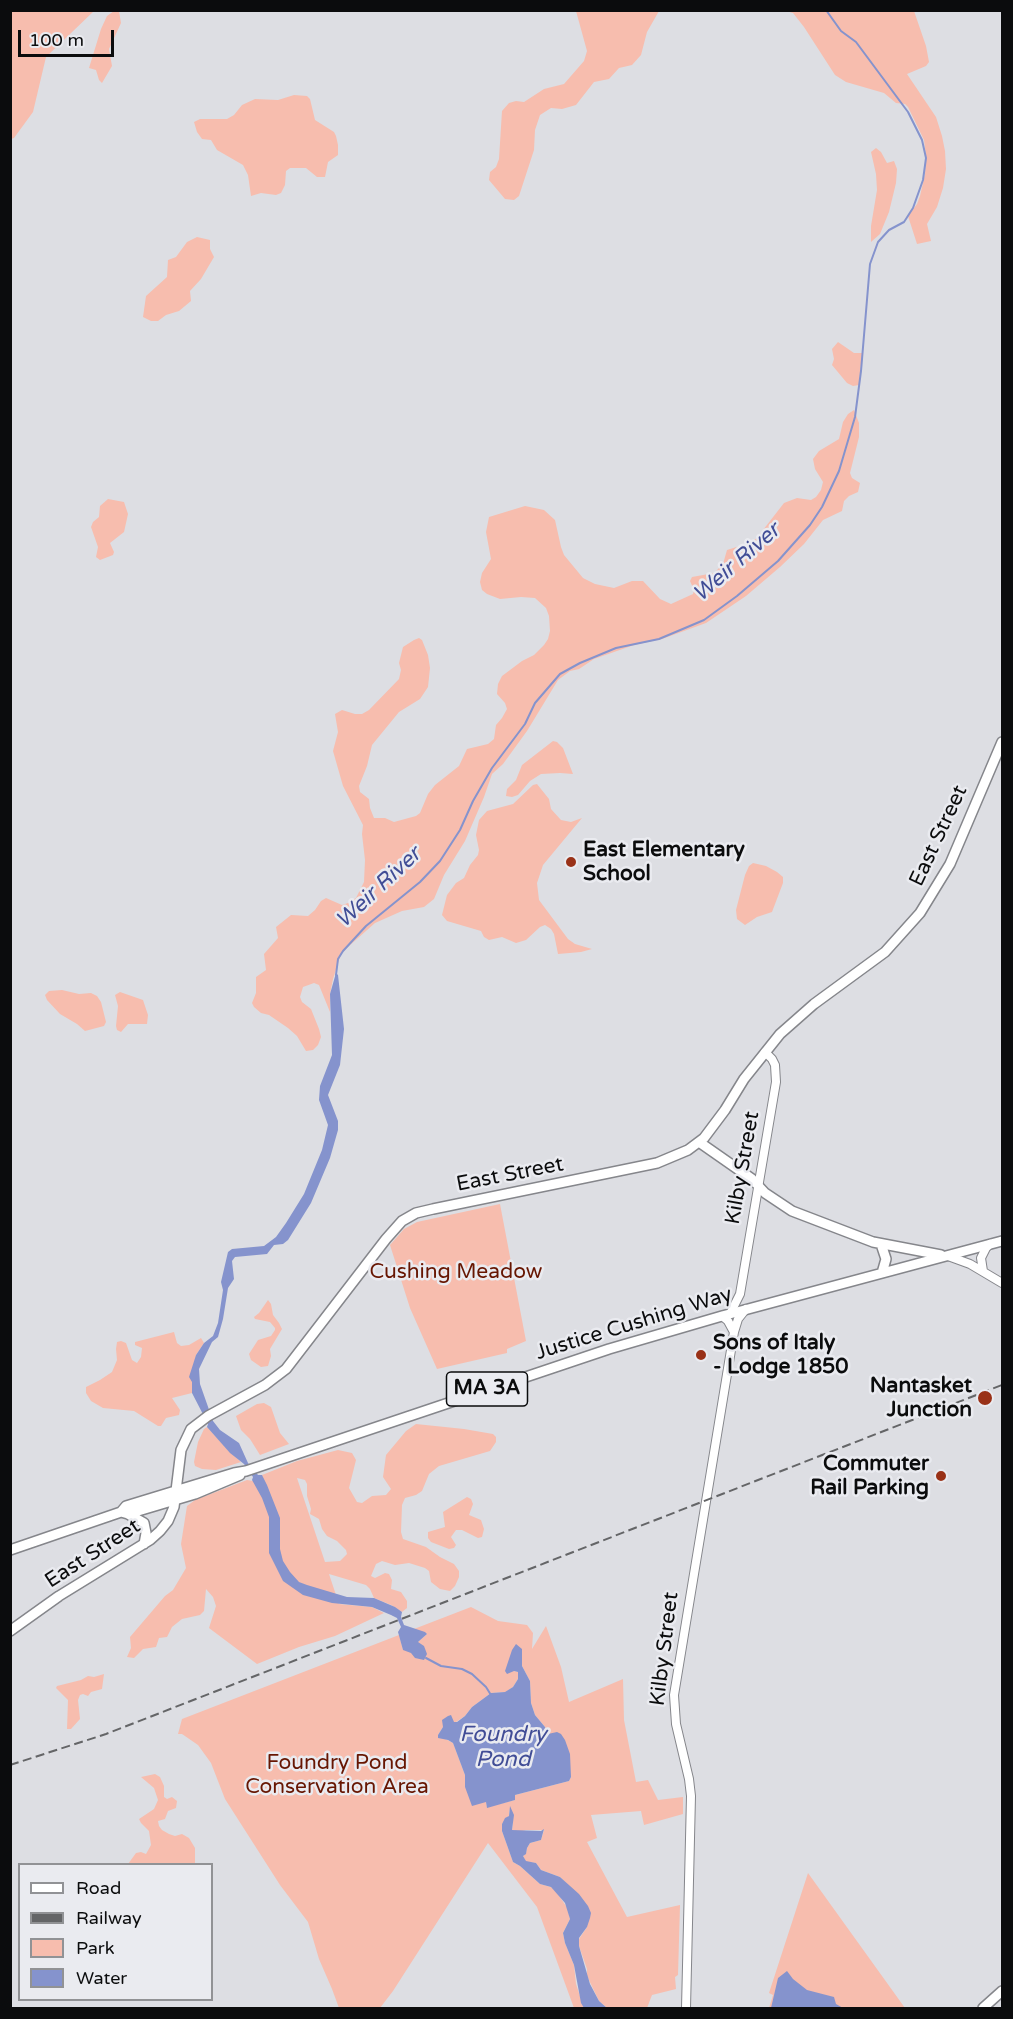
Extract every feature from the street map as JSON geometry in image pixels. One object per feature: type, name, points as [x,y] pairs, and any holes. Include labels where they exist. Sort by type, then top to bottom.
[{"type":"main road","name":"East Street","points":[[10,1631],[66,1592],[144,1544],[166,1525],[173,1510],[182,1450],[187,1435],[196,1424],[265,1385],[286,1369],[386,1239],[406,1218],[433,1209],[657,1162],[681,1154],[699,1142],[716,1124],[744,1079],[780,1034],[805,1011],[885,952],[917,918],[950,864],[1002,742]]},
{"type":"main road","points":[[699,1142],[752,1179],[770,1197],[792,1211],[881,1244],[946,1256]]},
{"type":"main road","name":"Justice Cushing Way","points":[[10,1550],[125,1513],[126,1506],[218,1486],[250,1470],[559,1365],[750,1308],[1002,1241]]},
{"type":"main road","points":[[881,1244],[886,1259],[882,1273]]},
{"type":"main road","points":[[125,1513],[140,1518],[144,1523],[146,1533],[144,1544]]},
{"type":"main road","points":[[983,2008],[1002,1991]]},
{"type":"street","name":"Kilby Street","points":[[726,1315],[740,1294],[777,1078],[774,1063],[765,1052]]},
{"type":"street","points":[[983,1271],[981,1257],[990,1244]]},
{"type":"street","points":[[946,1256],[970,1264],[1002,1283]]},
{"type":"street","points":[[740,1294],[750,1308]]},
{"type":"street","name":"Kilby Street","points":[[686,2008],[691,1796],[676,1724],[674,1695],[734,1332],[738,1319],[750,1308]]},
{"type":"street","points":[[726,1315],[734,1332]]},
{"type":"green space","points":[[10,11],[94,11],[46,57],[33,112],[11,139]]},
{"type":"green space","points":[[114,11],[119,11],[121,23],[109,49],[112,66],[102,83],[96,70],[89,68],[101,29],[107,16]]},
{"type":"green space","points":[[576,11],[659,11],[647,32],[641,55],[632,65],[619,68],[609,79],[594,82],[576,105],[562,109],[551,108],[540,115],[535,130],[534,150],[519,196],[514,200],[505,199],[489,180],[490,172],[496,167],[499,159],[502,111],[509,103],[524,102],[544,89],[564,84],[584,61],[587,51]]},
{"type":"green space","points":[[786,11],[914,11],[929,62],[926,66],[907,74],[936,117],[945,151],[946,169],[943,188],[937,207],[927,224],[931,241],[917,244],[908,216],[920,196],[926,156],[924,140],[908,107],[905,104],[896,103],[884,93],[846,82],[835,75],[804,27],[793,13]]},
{"type":"green space","points":[[294,95],[307,96],[310,99],[315,120],[334,132],[336,136],[338,155],[328,162],[325,177],[317,177],[306,168],[290,168],[286,171],[285,185],[281,193],[276,195],[261,193],[251,196],[248,175],[243,165],[217,150],[211,140],[202,139],[194,122],[200,119],[227,119],[234,115],[242,105],[255,99],[278,100]]},
{"type":"green space","points":[[876,148],[887,163],[894,161],[897,169],[889,212],[880,234],[871,242],[871,226],[877,190],[871,152]]},
{"type":"green space","points":[[197,237],[210,240],[210,249],[214,257],[201,279],[190,291],[191,301],[179,311],[166,315],[158,321],[151,321],[143,317],[146,296],[167,277],[168,260],[176,257],[187,242]]},
{"type":"green space","points":[[838,342],[854,353],[862,353],[859,385],[853,386],[847,383],[832,365],[834,359],[832,349]]},
{"type":"green space","points":[[854,410],[859,423],[859,437],[850,473],[852,478],[860,483],[858,492],[844,501],[842,511],[823,520],[804,544],[780,567],[746,596],[706,623],[594,659],[558,680],[527,731],[503,764],[492,774],[465,841],[444,875],[434,899],[424,907],[402,911],[375,923],[341,954],[330,994],[330,1012],[319,985],[314,983],[303,987],[300,997],[302,1002],[311,1009],[321,1037],[313,1050],[306,1051],[297,1036],[288,1028],[254,1007],[252,1003],[256,993],[256,977],[266,970],[264,954],[278,938],[276,927],[291,915],[308,916],[326,898],[342,905],[348,903],[356,898],[364,882],[363,825],[343,786],[333,751],[338,732],[335,714],[342,710],[362,714],[369,710],[399,679],[401,670],[399,663],[403,647],[419,638],[422,640],[430,668],[428,687],[420,699],[399,712],[372,745],[359,786],[360,792],[369,799],[374,818],[385,818],[394,822],[416,816],[420,813],[428,794],[435,785],[459,766],[467,749],[488,744],[494,739],[496,725],[507,709],[497,694],[502,676],[534,655],[548,639],[549,616],[546,608],[535,598],[500,599],[482,590],[480,582],[482,573],[491,559],[486,532],[489,517],[525,506],[544,510],[555,520],[564,555],[583,578],[595,584],[614,588],[632,581],[643,581],[660,599],[671,604],[693,594],[694,590],[690,581],[692,577],[714,573],[723,564],[727,550],[756,539],[784,503],[797,498],[811,500],[816,497],[823,482],[815,469],[813,459],[819,451],[839,439],[843,422]]},
{"type":"green space","points":[[108,499],[124,502],[128,514],[124,532],[110,543],[113,555],[100,560],[96,557],[98,547],[91,527],[99,517],[100,506]]},
{"type":"green space","points":[[553,741],[563,748],[573,774],[541,774],[530,781],[518,795],[506,796],[507,789],[516,780],[522,765]]},
{"type":"green space","points":[[537,784],[549,799],[551,809],[561,820],[571,822],[582,818],[543,865],[537,883],[539,900],[568,939],[575,944],[592,949],[558,954],[554,934],[545,925],[526,940],[516,943],[502,937],[489,940],[481,931],[447,921],[442,915],[447,895],[456,883],[464,878],[478,855],[476,835],[479,820],[487,811],[513,804]]},
{"type":"green space","points":[[753,863],[777,872],[783,877],[783,883],[772,912],[757,917],[745,925],[737,919],[736,910],[745,875]]},
{"type":"green space","points":[[62,990],[79,994],[91,993],[97,996],[101,1002],[106,1022],[104,1026],[85,1031],[60,1014],[45,995],[49,991]]},
{"type":"green space","points":[[120,992],[143,1000],[148,1015],[147,1024],[128,1024],[121,1032],[117,1030],[118,1006],[115,995]]},
{"type":"green space","name":"Cushing Meadow","points":[[500,1204],[526,1341],[507,1349],[507,1353],[437,1369],[410,1308],[390,1245],[404,1229],[417,1222]]},
{"type":"green space","points":[[268,1300],[273,1315],[282,1329],[270,1349],[271,1356],[268,1366],[261,1367],[251,1360],[249,1354],[258,1340],[271,1336],[275,1330],[270,1322],[254,1317]]},
{"type":"green space","points":[[174,1332],[177,1343],[181,1346],[189,1345],[201,1338],[204,1343],[196,1355],[192,1393],[172,1398],[180,1410],[179,1415],[166,1418],[161,1426],[158,1426],[134,1411],[103,1408],[91,1401],[86,1393],[86,1387],[112,1372],[117,1360],[117,1342],[126,1343],[132,1360],[137,1363],[141,1357],[142,1348],[135,1345],[135,1342]]},
{"type":"green space","points":[[264,1403],[271,1407],[280,1433],[289,1444],[260,1455],[241,1430],[236,1416],[257,1404]]},
{"type":"green space","points":[[416,1424],[464,1429],[493,1434],[496,1437],[496,1442],[490,1451],[439,1466],[429,1474],[422,1491],[405,1498],[402,1505],[403,1539],[426,1547],[454,1564],[459,1571],[455,1586],[450,1591],[440,1589],[431,1582],[429,1571],[425,1568],[409,1563],[395,1565],[382,1561],[376,1564],[371,1576],[375,1578],[385,1573],[389,1574],[392,1580],[391,1589],[401,1592],[407,1601],[407,1608],[402,1612],[374,1598],[366,1585],[329,1574],[339,1604],[372,1607],[384,1613],[335,1636],[299,1647],[257,1664],[209,1628],[216,1606],[213,1597],[206,1589],[204,1611],[200,1615],[182,1619],[172,1627],[167,1637],[159,1638],[156,1647],[143,1649],[134,1658],[127,1657],[131,1648],[130,1637],[165,1596],[173,1590],[186,1568],[181,1544],[187,1506],[195,1500],[247,1480],[263,1478],[262,1475],[297,1461],[338,1450],[352,1453],[356,1460],[349,1488],[357,1502],[362,1503],[372,1496],[386,1495],[391,1489],[383,1477],[386,1455],[406,1431]],"holes":[[[297,1478],[305,1480],[310,1514],[319,1519],[327,1536],[337,1541],[346,1550],[347,1554],[340,1561],[325,1562]]]},
{"type":"green space","points":[[207,1427],[241,1462],[216,1470],[195,1466],[198,1442]]},
{"type":"green space","points":[[467,1497],[473,1504],[469,1515],[481,1520],[484,1529],[482,1537],[478,1538],[462,1530],[456,1530],[451,1537],[456,1545],[454,1548],[449,1549],[431,1542],[428,1532],[445,1527],[443,1512]]},
{"type":"green space","name":"Foundry Pond Conservation Area","points":[[471,1607],[498,1621],[527,1625],[533,1633],[532,1649],[546,1626],[561,1667],[569,1702],[623,1679],[624,1720],[636,1782],[648,1780],[658,1800],[683,1797],[683,1814],[644,1825],[641,1811],[591,1815],[597,1838],[587,1842],[627,1917],[680,1905],[676,1989],[652,1995],[647,2008],[607,2008],[599,2001],[587,1976],[587,1969],[579,1946],[579,1939],[587,1927],[582,1899],[560,1877],[541,1870],[536,1863],[526,1862],[523,1856],[527,1848],[530,1843],[541,1840],[544,1830],[519,1832],[512,1830],[513,1823],[509,1809],[509,1816],[502,1824],[502,1831],[513,1862],[540,1884],[556,1891],[568,1909],[570,1919],[563,1933],[574,1965],[576,1984],[584,2008],[574,2008],[537,1907],[488,1843],[380,2008],[339,2008],[319,1959],[308,1922],[280,1885],[225,1799],[211,1763],[198,1745],[182,1734],[178,1734],[182,1719],[399,1635],[403,1650],[427,1634],[414,1629]],"holes":[[[522,1649],[522,1666],[530,1681],[531,1703],[535,1715],[545,1727],[571,1777],[569,1781],[515,1795],[515,1800],[487,1807],[486,1802],[465,1787],[465,1775],[453,1743],[438,1735],[443,1727],[465,1716],[472,1707],[491,1693],[506,1692],[513,1687],[518,1679],[518,1672],[514,1671]]]},
{"type":"green space","points":[[104,1674],[102,1689],[91,1692],[88,1696],[80,1695],[78,1700],[80,1719],[71,1729],[67,1729],[68,1700],[56,1688],[57,1686],[88,1676]]},
{"type":"green space","points":[[155,1774],[160,1777],[164,1786],[164,1797],[167,1799],[172,1797],[177,1801],[176,1808],[168,1811],[165,1819],[158,1821],[159,1826],[169,1834],[175,1836],[182,1834],[189,1838],[195,1848],[195,1863],[129,1863],[136,1853],[146,1854],[151,1845],[149,1831],[139,1819],[154,1809],[158,1800],[154,1788],[141,1777]]},
{"type":"green space","points":[[808,1873],[905,2008],[769,2008],[773,1995],[769,1993]]},
{"type":"water","points":[[336,973],[344,1029],[340,1065],[328,1095],[338,1121],[338,1130],[330,1158],[311,1203],[288,1240],[283,1244],[274,1245],[267,1254],[235,1257],[232,1261],[234,1279],[228,1288],[218,1337],[212,1342],[199,1369],[200,1384],[213,1421],[220,1430],[239,1443],[248,1463],[258,1475],[262,1475],[267,1485],[280,1518],[280,1549],[283,1561],[290,1572],[299,1582],[307,1585],[347,1597],[374,1598],[395,1607],[402,1612],[404,1625],[427,1634],[418,1642],[424,1646],[427,1654],[424,1660],[415,1658],[411,1653],[403,1650],[398,1632],[401,1627],[397,1618],[372,1607],[332,1603],[303,1595],[283,1581],[269,1553],[269,1517],[252,1480],[253,1477],[244,1464],[230,1453],[207,1427],[208,1424],[192,1393],[192,1382],[189,1377],[196,1355],[204,1343],[213,1336],[218,1323],[223,1290],[221,1282],[228,1252],[232,1249],[264,1246],[276,1237],[304,1194],[322,1150],[328,1125],[319,1100],[320,1086],[332,1055],[330,994]]},
{"type":"water","name":"Foundry Pond","points":[[516,1644],[522,1649],[522,1666],[530,1681],[531,1703],[535,1715],[548,1734],[557,1732],[565,1740],[570,1754],[571,1777],[569,1781],[515,1795],[515,1800],[487,1808],[486,1802],[472,1806],[465,1787],[465,1775],[453,1743],[438,1738],[443,1727],[442,1720],[451,1715],[454,1722],[457,1722],[491,1693],[505,1692],[513,1687],[518,1679],[518,1672],[507,1674],[505,1671]]},
{"type":"water","points":[[510,1806],[514,1815],[512,1830],[541,1831],[544,1829],[541,1840],[530,1843],[527,1848],[523,1856],[526,1861],[536,1863],[541,1870],[560,1877],[579,1894],[588,1906],[591,1913],[590,1918],[579,1938],[579,1946],[590,1984],[599,2001],[607,2008],[584,2008],[581,2003],[574,1965],[563,1933],[570,1919],[565,1903],[551,1887],[540,1884],[513,1862],[502,1831],[502,1824],[509,1816]]},
{"type":"water","points":[[787,1971],[807,1990],[834,1997],[836,2004],[843,2008],[771,2008],[778,1978]]},
{"type":"waterway","name":"Weir River","points":[[336,975],[338,959],[343,951],[366,926],[420,882],[440,861],[460,830],[492,768],[525,724],[535,703],[560,674],[616,648],[659,639],[704,620],[737,596],[778,561],[810,525],[822,507],[839,471],[855,417],[870,264],[878,242],[889,230],[904,222],[913,208],[923,180],[926,158],[922,140],[908,112],[856,42],[841,31],[826,10]]},
{"type":"waterway","name":"Weir River","points":[[426,1658],[441,1666],[462,1669],[472,1674],[491,1695]]},
{"type":"railway","points":[[10,1765],[106,1734],[1002,1385]]},
{"type":"place","name":"East Elementary School","points":[[571,862]]},
{"type":"place","name":"Sons of Italy - Lodge 1850","points":[[701,1355]]},
{"type":"place","name":"Nantasket Junction","points":[[985,1398]]},
{"type":"place","name":"Commuter Rail Parking","points":[[941,1476]]}]
